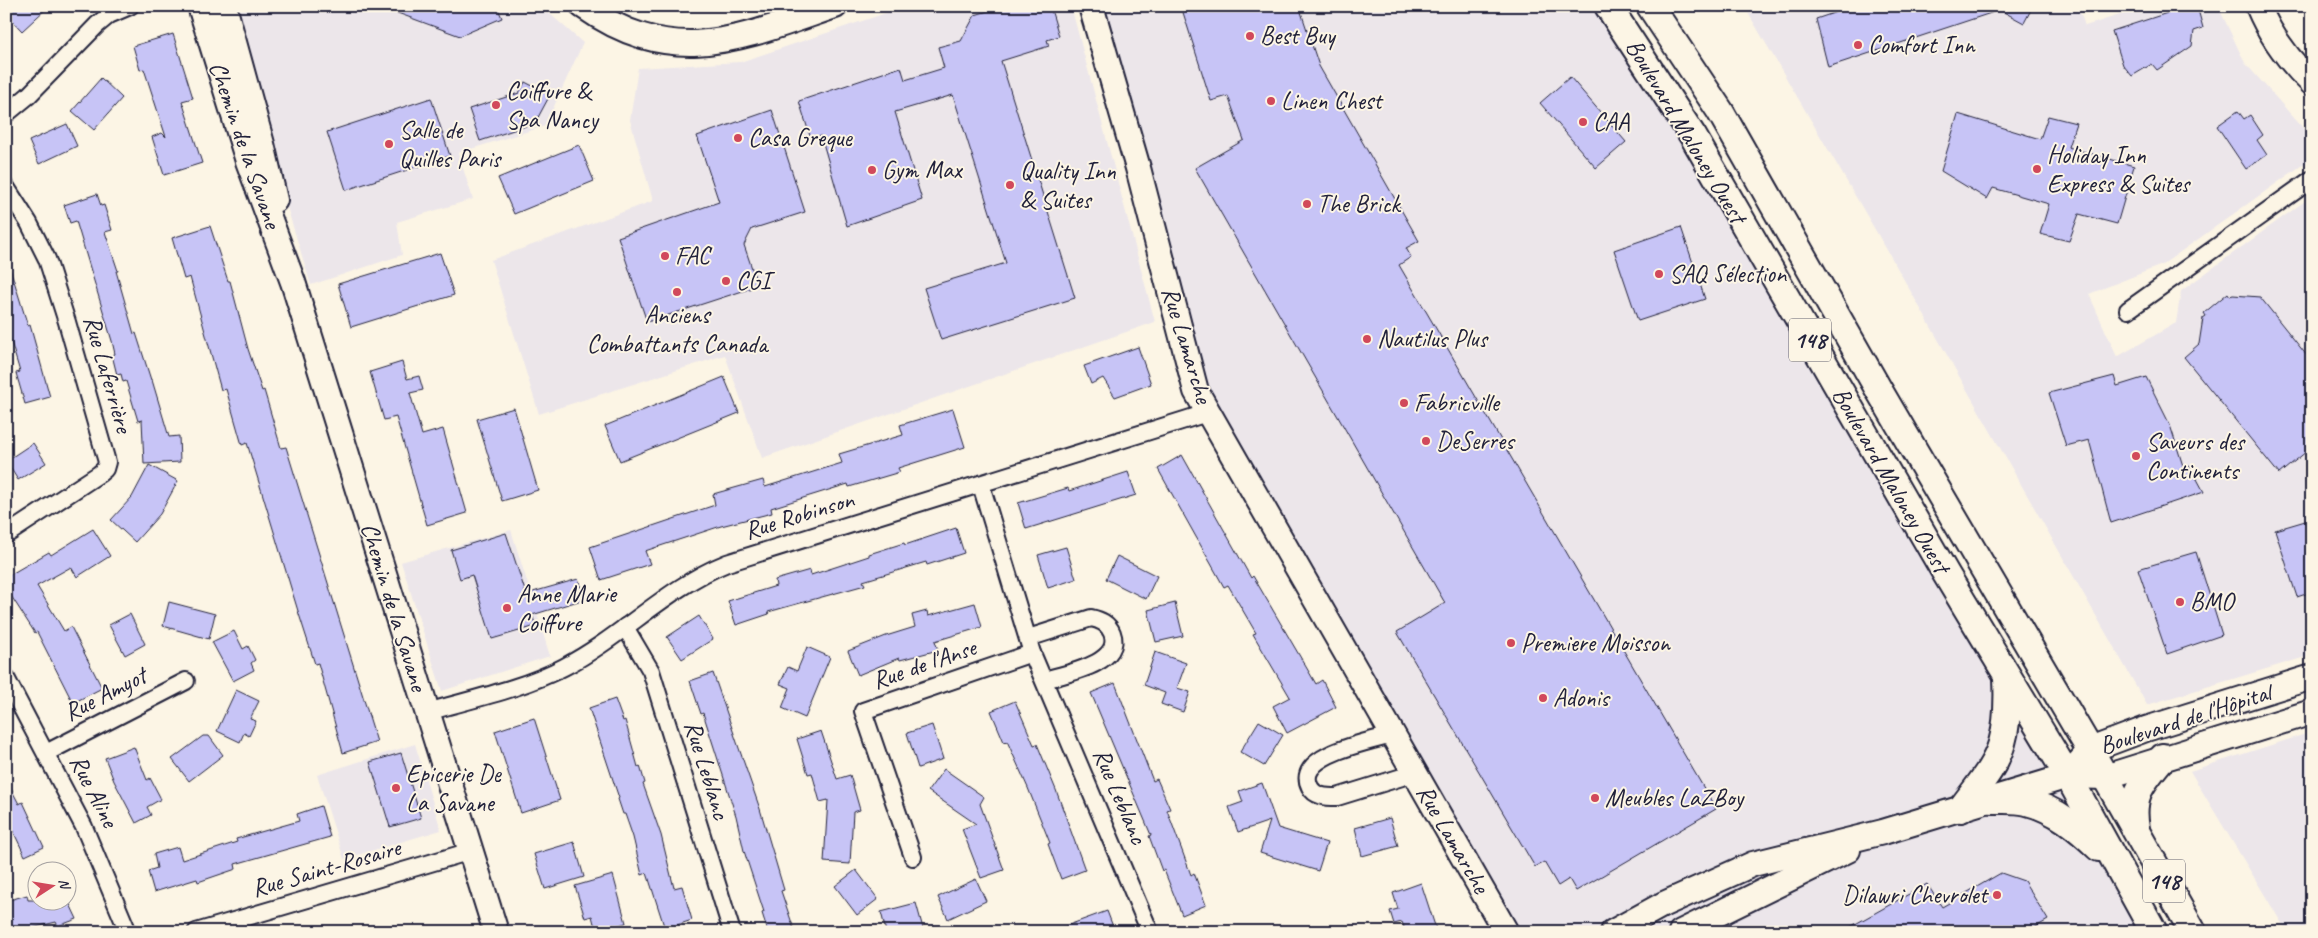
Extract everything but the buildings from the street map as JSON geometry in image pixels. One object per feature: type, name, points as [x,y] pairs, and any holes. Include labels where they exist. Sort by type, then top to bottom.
[{"type":"main road","name":"Boulevard Maloney Ouest","points":[[1608,6],[1684,122],[2068,776],[2154,932]]},
{"type":"main road","name":"Boulevard Maloney Ouest","points":[[1650,6],[1720,111],[1880,392],[2090,750],[2193,932]]},
{"type":"main road","points":[[1792,308],[1823,291]]},
{"type":"main road","points":[[1961,808],[1991,768],[2002,743],[2008,676]]},
{"type":"main road","points":[[2136,830],[2134,807],[2138,790],[2163,757]]},
{"type":"main road","points":[[1992,800],[2026,801],[2060,815],[2079,828],[2118,867]]},
{"type":"street","points":[[6,114],[28,96],[97,25],[109,15],[130,6]]},
{"type":"street","name":"Chemin de la Savane","points":[[200,6],[248,161],[293,282],[496,932]]},
{"type":"street","name":"Chemin de la Savane","points":[[224,6],[262,144],[293,282]]},
{"type":"street","points":[[583,6],[619,29],[641,37],[686,44],[707,44],[733,38],[835,6]]},
{"type":"street","name":"Rue Lamarche","points":[[1090,6],[1138,168],[1194,386],[1207,413],[1506,932]]},
{"type":"street","points":[[2258,6],[2276,40],[2296,67],[2312,82]]},
{"type":"street","points":[[2128,310],[2312,179]]},
{"type":"street","name":"Rue Laferrière","points":[[6,187],[34,232],[47,259],[107,462],[105,469],[99,474],[6,535]]},
{"type":"street","name":"Rue Robinson","points":[[427,712],[550,674],[578,659],[693,579],[710,570],[1207,413]]},
{"type":"street","name":"Rue Leblanc","points":[[981,485],[1030,645],[1150,932]]},
{"type":"street","points":[[1030,645],[1091,618],[1101,620],[1110,628],[1114,638],[1112,651],[1104,659],[1044,680]]},
{"type":"street","name":"Rue Leblanc","points":[[625,627],[650,671],[732,932]]},
{"type":"street","name":"Rue de l'Anse","points":[[913,857],[863,711],[1030,645]]},
{"type":"street","name":"Boulevard de l'Hôpital","points":[[2068,776],[2090,750],[2146,729],[2312,677]]},
{"type":"street","name":"Rue Aline","points":[[6,678],[94,848],[128,932]]},
{"type":"street","name":"Rue Amyot","points":[[46,753],[186,680]]},
{"type":"street","name":"Boulevard de l'Hôpital","points":[[1613,932],[1664,904],[1753,864],[1883,832],[2068,776],[2105,777],[2163,757],[2312,712]]},
{"type":"street","name":"Rue Lamarche","points":[[1392,735],[1325,756],[1315,762],[1308,773],[1307,780],[1310,789],[1326,798],[1337,797],[1415,773]]},
{"type":"street","name":"Boulevard de l'Hôpital","points":[[1681,932],[1883,832]]},
{"type":"street","name":"Rue Saint-Rosaire","points":[[196,932],[471,851]]},
{"type":"shaded area","points":[[239,6],[541,6],[583,43],[545,126],[458,153],[473,199],[397,222],[402,255],[311,285],[266,139],[236,11]]},
{"type":"shaded area","points":[[659,6],[715,6],[682,13]]},
{"type":"shaded area","points":[[907,6],[1071,6],[1155,322],[762,458],[725,355],[539,414],[491,260],[653,201],[630,120],[638,68],[740,62]]},
{"type":"shaded area","points":[[1091,6],[1608,6],[2154,932],[1506,932],[1220,434]]},
{"type":"shaded area","points":[[1744,6],[2078,6],[2085,26],[2148,6],[2218,6],[2245,63],[2312,138],[2312,158],[2162,265],[2089,294],[2117,357],[2176,323],[2181,291],[2312,196],[2312,655],[2147,705],[1887,250]]},
{"type":"shaded area","points":[[511,530],[550,656],[442,691],[401,562]]},
{"type":"shaded area","points":[[2312,732],[2312,932],[2287,932],[2190,771]]},
{"type":"shaded area","points":[[415,744],[441,830],[344,859],[317,775]]},
{"type":"place","name":"Best Buy","points":[[1250,36]]},
{"type":"place","name":"Comfort Inn","points":[[1858,45]]},
{"type":"place","name":"Linen Chest","points":[[1271,101]]},
{"type":"place","name":"Coiffure & Spa Nancy","points":[[496,105]]},
{"type":"place","name":"CAA","points":[[1583,122]]},
{"type":"place","name":"Casa Greque","points":[[738,138]]},
{"type":"place","name":"Salle de Quilles Paris","points":[[389,144]]},
{"type":"place","name":"Holiday Inn Express & Suites","points":[[2037,169]]},
{"type":"place","name":"Gym Max","points":[[872,170]]},
{"type":"place","name":"Quality Inn & Suites","points":[[1010,185]]},
{"type":"place","name":"The Brick","points":[[1307,204]]},
{"type":"place","name":"FAC","points":[[665,256]]},
{"type":"place","name":"SAQ Sélection","points":[[1659,274]]},
{"type":"place","name":"CGI","points":[[726,281]]},
{"type":"place","name":"Anciens Combattants Canada","points":[[677,292]]},
{"type":"place","name":"Nautilus Plus","points":[[1367,339]]},
{"type":"place","name":"Fabricville","points":[[1404,403]]},
{"type":"place","name":"DeSerres","points":[[1426,441]]},
{"type":"place","name":"Saveurs des Continents","points":[[2136,456]]},
{"type":"place","name":"BMO","points":[[2180,602]]},
{"type":"place","name":"Anne Marie Coiffure","points":[[507,608]]},
{"type":"place","name":"Premiere Moisson","points":[[1511,643]]},
{"type":"place","name":"Adonis","points":[[1543,698]]},
{"type":"place","name":"Epicerie De La Savane","points":[[396,788]]},
{"type":"place","name":"Meubles LaZBoy","points":[[1595,798]]},
{"type":"place","name":"Dilawri Chevrolet","points":[[1997,895]]}]
